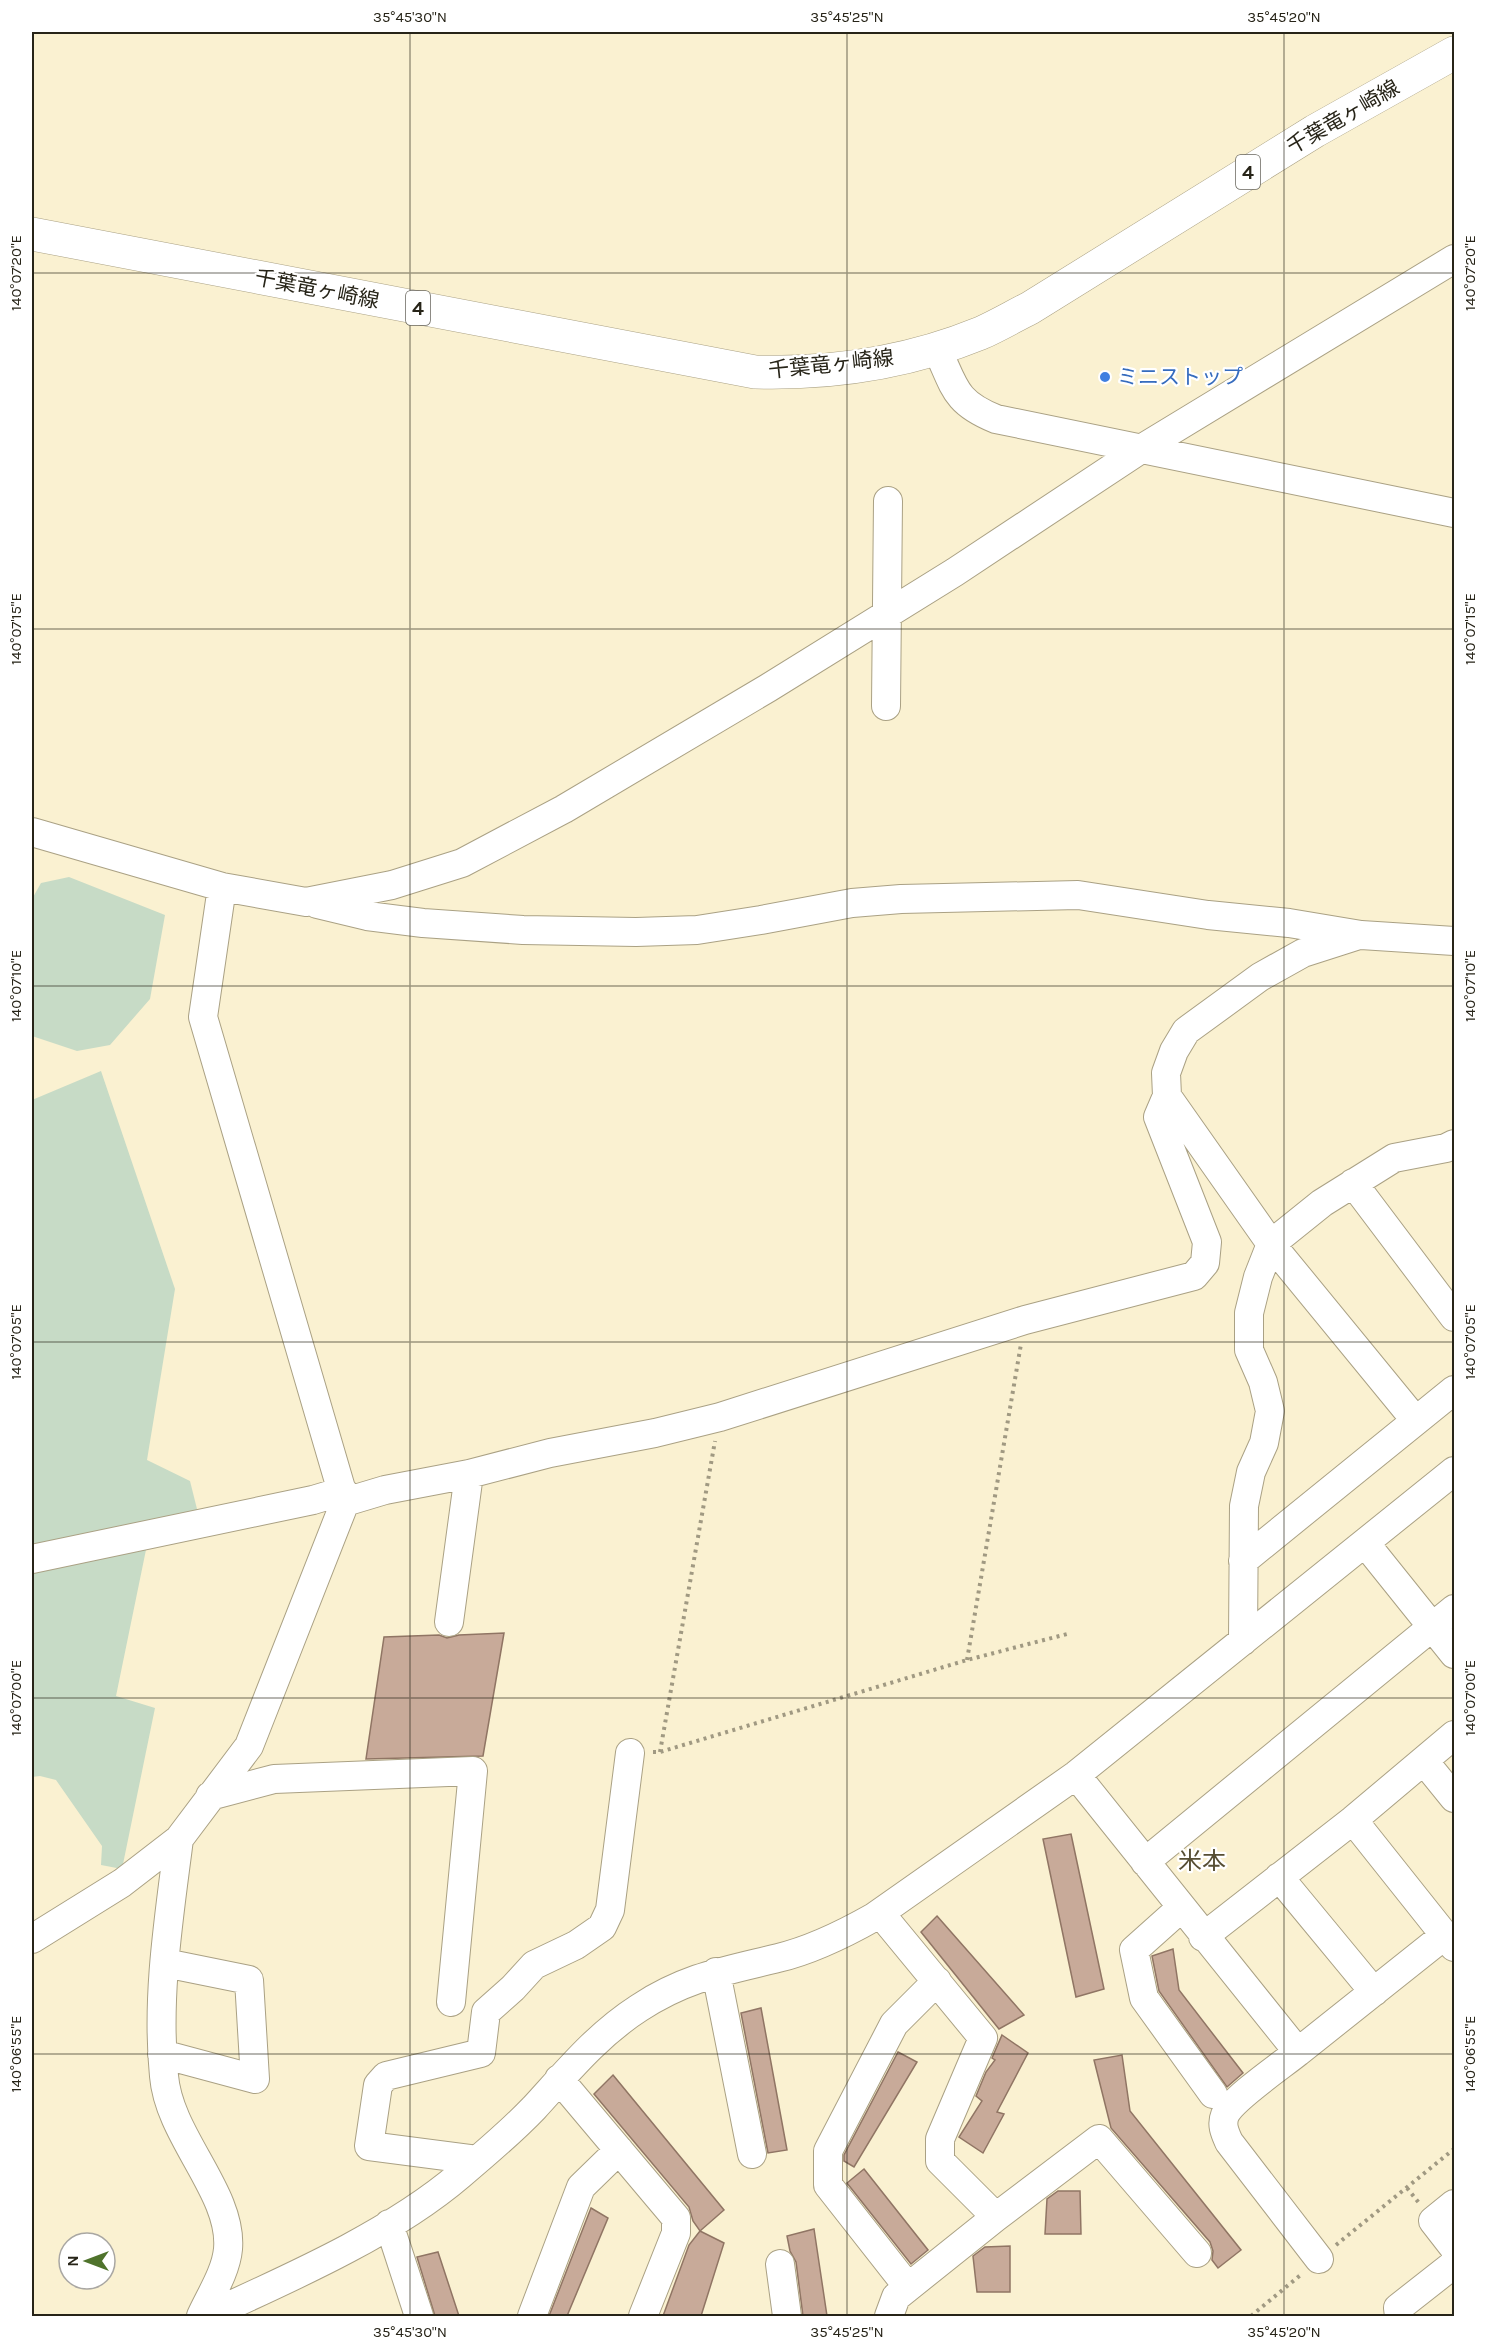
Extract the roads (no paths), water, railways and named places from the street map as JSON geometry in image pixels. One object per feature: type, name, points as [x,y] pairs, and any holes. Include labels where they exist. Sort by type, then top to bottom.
[{"type":"main road","name":"千葉竜ヶ崎線","points":[[32,234],[755,372],[783,373],[846,367],[937,349],[982,333],[1030,308],[1315,131],[1455,53]]},
{"type":"street","points":[[306,902],[392,885],[462,863],[564,809],[955,572],[1141,449],[1455,259]]},
{"type":"street","points":[[937,349],[960,398],[978,412],[996,419],[1455,513]]},
{"type":"street","points":[[886,706],[888,501]]},
{"type":"street","points":[[32,832],[222,887],[367,916],[423,923],[523,930],[636,932],[698,930],[852,903],[993,895],[1078,895],[1208,915],[1289,923],[1361,935],[1455,941]]},
{"type":"street","points":[[32,1939],[122,1883],[179,1839],[249,1746],[344,1496],[203,1017],[222,887]]},
{"type":"street","points":[[32,1559],[313,1500],[385,1490],[469,1474],[550,1453],[655,1433],[720,1417],[1025,1320],[1194,1276],[1205,1263],[1208,1242],[1158,1118],[1167,1096],[1166,1073],[1174,1051],[1186,1031],[1260,977],[1303,953],[1361,935]]},
{"type":"street","points":[[1167,1096],[1271,1244],[1416,1421]]},
{"type":"street","points":[[1243,1641],[1244,1506],[1251,1472],[1264,1443],[1270,1411],[1263,1382],[1249,1350],[1249,1313],[1258,1277],[1271,1244],[1322,1203],[1394,1158],[1452,1150]]},
{"type":"street","points":[[1353,1183],[1455,1317]]},
{"type":"street","points":[[1243,1561],[1455,1390]]},
{"type":"street","points":[[207,2316],[247,2309],[413,2210],[477,2160],[534,2108],[600,2038],[637,2009],[669,1989],[716,1972],[780,1958],[842,1935],[880,1913],[1076,1775],[1455,1471]]},
{"type":"street","points":[[449,1622],[469,1474]]},
{"type":"street","points":[[1365,1543],[1455,1654]]},
{"type":"street","points":[[1144,1862],[1455,1609]]},
{"type":"street","points":[[1203,1936],[1353,1820],[1455,1735]]},
{"type":"street","points":[[477,2160],[369,2146],[378,2085],[386,2076],[481,2053],[486,2012],[534,1965],[576,1945],[602,1927],[610,1910],[630,1753]]},
{"type":"street","points":[[1424,1761],[1455,1798]]},
{"type":"street","points":[[210,1796],[274,1779],[474,1771],[451,2002]]},
{"type":"street","points":[[1076,1775],[1298,2052]]},
{"type":"street","points":[[1319,2259],[1228,2142],[1223,2128],[1226,2113],[1238,2099],[1374,1992],[1450,1941],[1353,1820]]},
{"type":"street","points":[[179,1839],[165,1964],[162,2055],[167,2099],[177,2123],[220,2204],[226,2223],[228,2249],[221,2273],[201,2316]]},
{"type":"street","points":[[1279,1877],[1374,1992]]},
{"type":"street","points":[[1181,1908],[1134,1950],[1144,1998],[1214,2094]]},
{"type":"street","points":[[880,1913],[983,2038],[940,2139],[940,2161],[996,2217]]},
{"type":"street","points":[[162,2055],[255,2079],[249,1980],[165,1964]]},
{"type":"street","points":[[716,1972],[752,2154]]},
{"type":"street","points":[[908,2287],[828,2185],[828,2151],[894,2024],[937,1981]]},
{"type":"street","points":[[559,2079],[676,2218],[676,2233],[643,2316]]},
{"type":"street","points":[[890,2316],[896,2297],[1099,2139],[1197,2253]]},
{"type":"street","points":[[532,2316],[581,2187],[618,2150]]},
{"type":"street","points":[[1455,2204],[1433,2221],[1455,2248]]},
{"type":"street","points":[[390,2224],[419,2316]]},
{"type":"street","points":[[780,2264],[787,2316]]},
{"type":"street","points":[[1399,2316],[1398,2308],[1455,2264]]},
{"type":"place","name":"ミニストップ","points":[[1105,377]]},
{"type":"district","name":"米本","points":[[1202,1861]]}]
